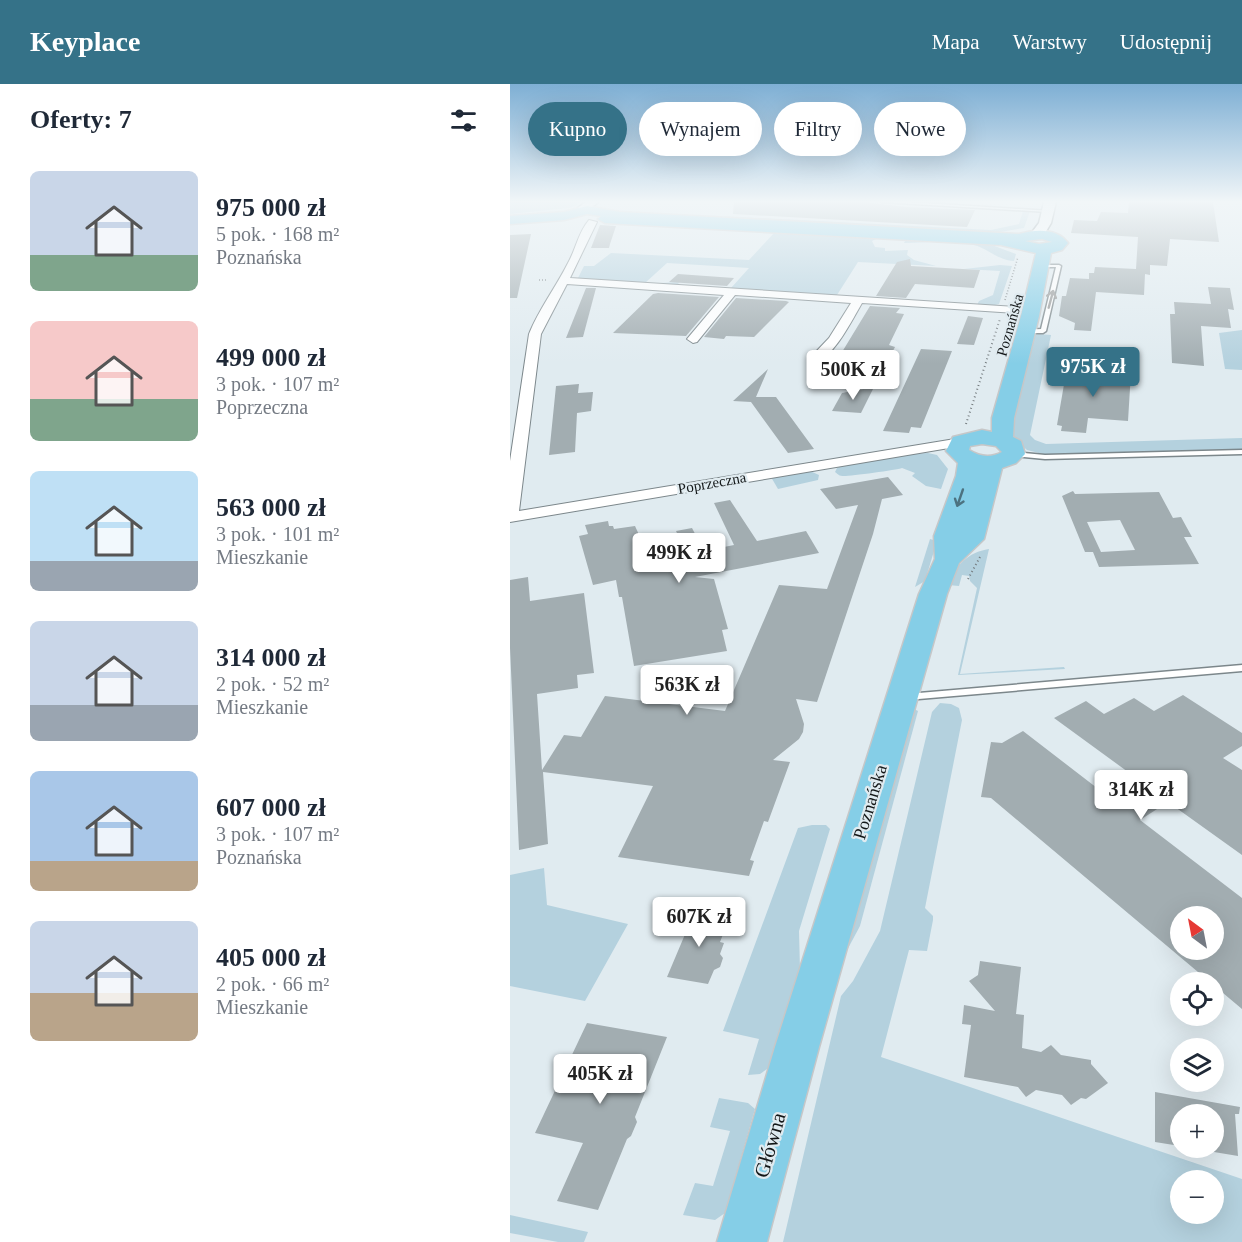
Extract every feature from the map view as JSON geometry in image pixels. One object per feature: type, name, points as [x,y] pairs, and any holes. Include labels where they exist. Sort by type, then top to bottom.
[{"type":"main road","name":"Poznańska","points":[[797,1047],[936,584],[958,569],[971,539],[983,449],[986,393],[1009,308],[1029,256]]},
{"type":"main road","name":"Poznańska","points":[[983,449],[1003,418],[1041,266],[1040,256]]},
{"type":"main road","name":"Główna","points":[[742,1242],[797,1047]]},
{"type":"street","points":[[510,516],[539,322],[558,280],[576,256]]},
{"type":"street","points":[[558,280],[1009,308]]},
{"type":"street","points":[[693,339],[732,292]]},
{"type":"street","points":[[816,359],[834,340],[858,300]]},
{"type":"street","name":"Poprzeczna","points":[[510,516],[914,450],[983,449]]},
{"type":"lane","name":"Poprzeczna","points":[[983,449],[1045,457],[1242,452]]},
{"type":"lane","points":[[902,697],[1242,668]]},
{"type":"path","points":[[1009,308],[1017,261]]},
{"type":"path","points":[[538,280],[558,280]]},
{"type":"path","points":[[986,393],[996,334]]},
{"type":"path","points":[[958,569],[984,549]]},
{"type":"shaded area","points":[[607,256],[749,260],[753,256],[908,256],[914,260],[936,266],[858,262],[837,295],[858,297],[856,298],[733,290],[731,288],[749,268],[667,263],[645,283],[680,282],[677,285],[577,280],[584,266],[594,266]]},
{"type":"shaded area","points":[[997,256],[1015,256],[1014,261]]},
{"type":"shaded area","points":[[1012,266],[999,304],[977,305],[979,301],[993,295],[1000,271],[964,269]]},
{"type":"shaded area","points":[[1242,330],[1242,370],[1225,369],[1219,333]]},
{"type":"shaded area","points":[[1034,335],[1051,335],[1030,435],[1035,440],[1046,444],[1242,438],[1242,450],[1047,455],[1027,450],[1011,436],[1009,431]]},
{"type":"shaded area","points":[[928,453],[937,455],[948,469],[941,489],[926,486],[912,476],[915,473],[902,468],[844,476],[835,472],[837,468],[858,461]]},
{"type":"shaded area","points":[[810,471],[819,475],[818,480],[778,489],[771,477]]},
{"type":"shaded area","points":[[930,539],[937,541],[925,581],[915,587]]},
{"type":"shaded area","points":[[989,549],[960,674],[1064,667],[1065,669],[958,675],[977,588],[970,581],[969,576],[962,575],[959,586],[948,585],[954,572],[963,561],[975,553]]},
{"type":"shaded area","points":[[940,703],[951,704],[959,708],[962,720],[925,908],[933,916],[927,951],[909,950],[881,1057],[1170,1155],[1170,1158],[1180,1158],[1215,1170],[1170,1170],[1170,1224],[1224,1224],[1224,1173],[1242,1179],[1242,1242],[783,1242],[841,996],[853,981],[880,931],[932,712]]},
{"type":"shaded area","points":[[912,708],[918,711],[860,926],[845,954]]},
{"type":"shaded area","points":[[826,825],[830,829],[799,931],[800,970],[770,1067],[760,1074],[748,1075],[759,1039],[723,1031],[798,828]]},
{"type":"shaded area","points":[[544,868],[547,905],[628,924],[585,1001],[510,986],[510,875]]},
{"type":"shaded area","points":[[719,1098],[748,1103],[755,1109],[725,1213],[715,1220],[683,1215],[695,1183],[713,1186],[730,1131],[710,1127]]},
{"type":"shaded area","points":[[510,1215],[588,1232],[584,1242],[558,1242],[510,1233]]},
{"type":"building","points":[[510,256],[526,256],[517,298],[510,298]]},
{"type":"building","points":[[1137,256],[1168,256],[1167,266],[1150,265],[1150,275],[1145,274],[1144,295],[1096,292],[1091,331],[1074,330],[1075,323],[1059,316],[1062,296],[1066,296],[1070,278],[1089,279],[1089,273],[1094,273],[1095,267],[1136,269]]},
{"type":"building","points":[[910,259],[911,266],[980,270],[974,288],[915,284],[906,298],[876,296],[897,262]]},
{"type":"building","points":[[678,274],[734,278],[727,286],[669,282]]},
{"type":"building","points":[[1208,287],[1230,288],[1234,310],[1228,309],[1231,328],[1201,326],[1204,366],[1172,363],[1170,314],[1175,314],[1174,302],[1211,304]]},
{"type":"building","points":[[586,288],[596,288],[583,337],[566,338]]},
{"type":"building","points":[[653,294],[719,297],[686,336],[613,333]]},
{"type":"building","points":[[736,298],[789,302],[754,337],[726,336],[724,339],[704,337]]},
{"type":"building","points":[[870,306],[900,308],[896,313],[904,314],[889,345],[895,347],[879,378],[815,372],[830,355],[839,357]]},
{"type":"building","points":[[968,316],[983,318],[974,345],[957,344]]},
{"type":"building","points":[[921,349],[952,351],[921,428],[911,427],[909,433],[883,431]]},
{"type":"building","points":[[1067,367],[1131,372],[1128,421],[1088,418],[1086,433],[1061,431],[1062,426],[1057,425]]},
{"type":"building","points":[[768,369],[756,397],[776,397],[814,449],[788,453],[751,402],[733,401]]},
{"type":"building","points":[[579,384],[578,393],[593,392],[591,411],[577,413],[575,452],[549,455],[556,386]]},
{"type":"building","points":[[874,387],[861,413],[832,411],[842,393]]},
{"type":"building","points":[[888,477],[903,495],[882,499],[873,534],[817,702],[796,699],[804,724],[803,732],[799,739],[773,760],[790,762],[768,822],[764,821],[750,860],[754,861],[749,876],[618,857],[653,786],[543,772],[548,844],[519,850],[510,648],[510,580],[528,577],[530,601],[584,593],[594,673],[577,675],[578,688],[537,694],[542,770],[564,735],[581,737],[605,696],[725,711],[779,585],[827,589],[858,505],[836,509],[820,489]]},
{"type":"building","points":[[1073,491],[1075,494],[1159,492],[1173,518],[1181,517],[1192,537],[1184,537],[1199,564],[1099,567],[1093,552],[1085,552],[1062,496]],"holes":[[[1120,520],[1135,550],[1101,552],[1087,522]]]},
{"type":"building","points":[[730,500],[757,541],[806,531],[819,553],[695,577],[714,579],[728,629],[722,630],[727,651],[634,666],[622,597],[619,597],[616,580],[593,585],[579,536],[588,534],[585,525],[608,521],[609,526],[613,526],[614,529],[635,526],[651,561],[687,554],[676,531],[692,528],[704,551],[734,545],[714,503]]},
{"type":"building","points":[[1183,695],[1242,733],[1242,746],[1223,758],[1242,770],[1242,855],[1168,802],[1140,820],[1242,898],[1242,1009],[1224,994],[1224,972],[1198,972],[1184,960],[1224,960],[1224,906],[1170,906],[1170,948],[991,798],[981,797],[991,742],[1002,743],[1023,731],[1110,798],[1139,780],[1054,718],[1086,701],[1104,714],[1134,698],[1154,711]]},
{"type":"building","points":[[685,912],[729,919],[720,942],[724,943],[720,954],[723,958],[720,967],[714,970],[708,984],[667,977],[686,932],[677,930]]},
{"type":"building","points":[[980,961],[1021,967],[1016,1014],[1024,1015],[1022,1048],[1041,1052],[1051,1045],[1061,1055],[1091,1060],[1091,1064],[1108,1083],[1086,1099],[1081,1098],[1071,1105],[1062,1095],[1036,1090],[1026,1097],[1018,1087],[964,1077],[971,1025],[962,1024],[964,1005],[995,1011],[969,981],[978,975]]},
{"type":"building","points":[[587,1023],[667,1037],[635,1117],[637,1122],[631,1136],[627,1139],[598,1210],[557,1201],[583,1143],[535,1133]]},
{"type":"building","points":[[1155,1092],[1223,1104],[1170,1104],[1170,1144],[1155,1142]]},
{"type":"building","points":[[1224,1104],[1240,1107],[1239,1114],[1235,1114],[1238,1156],[1224,1154]]}]
